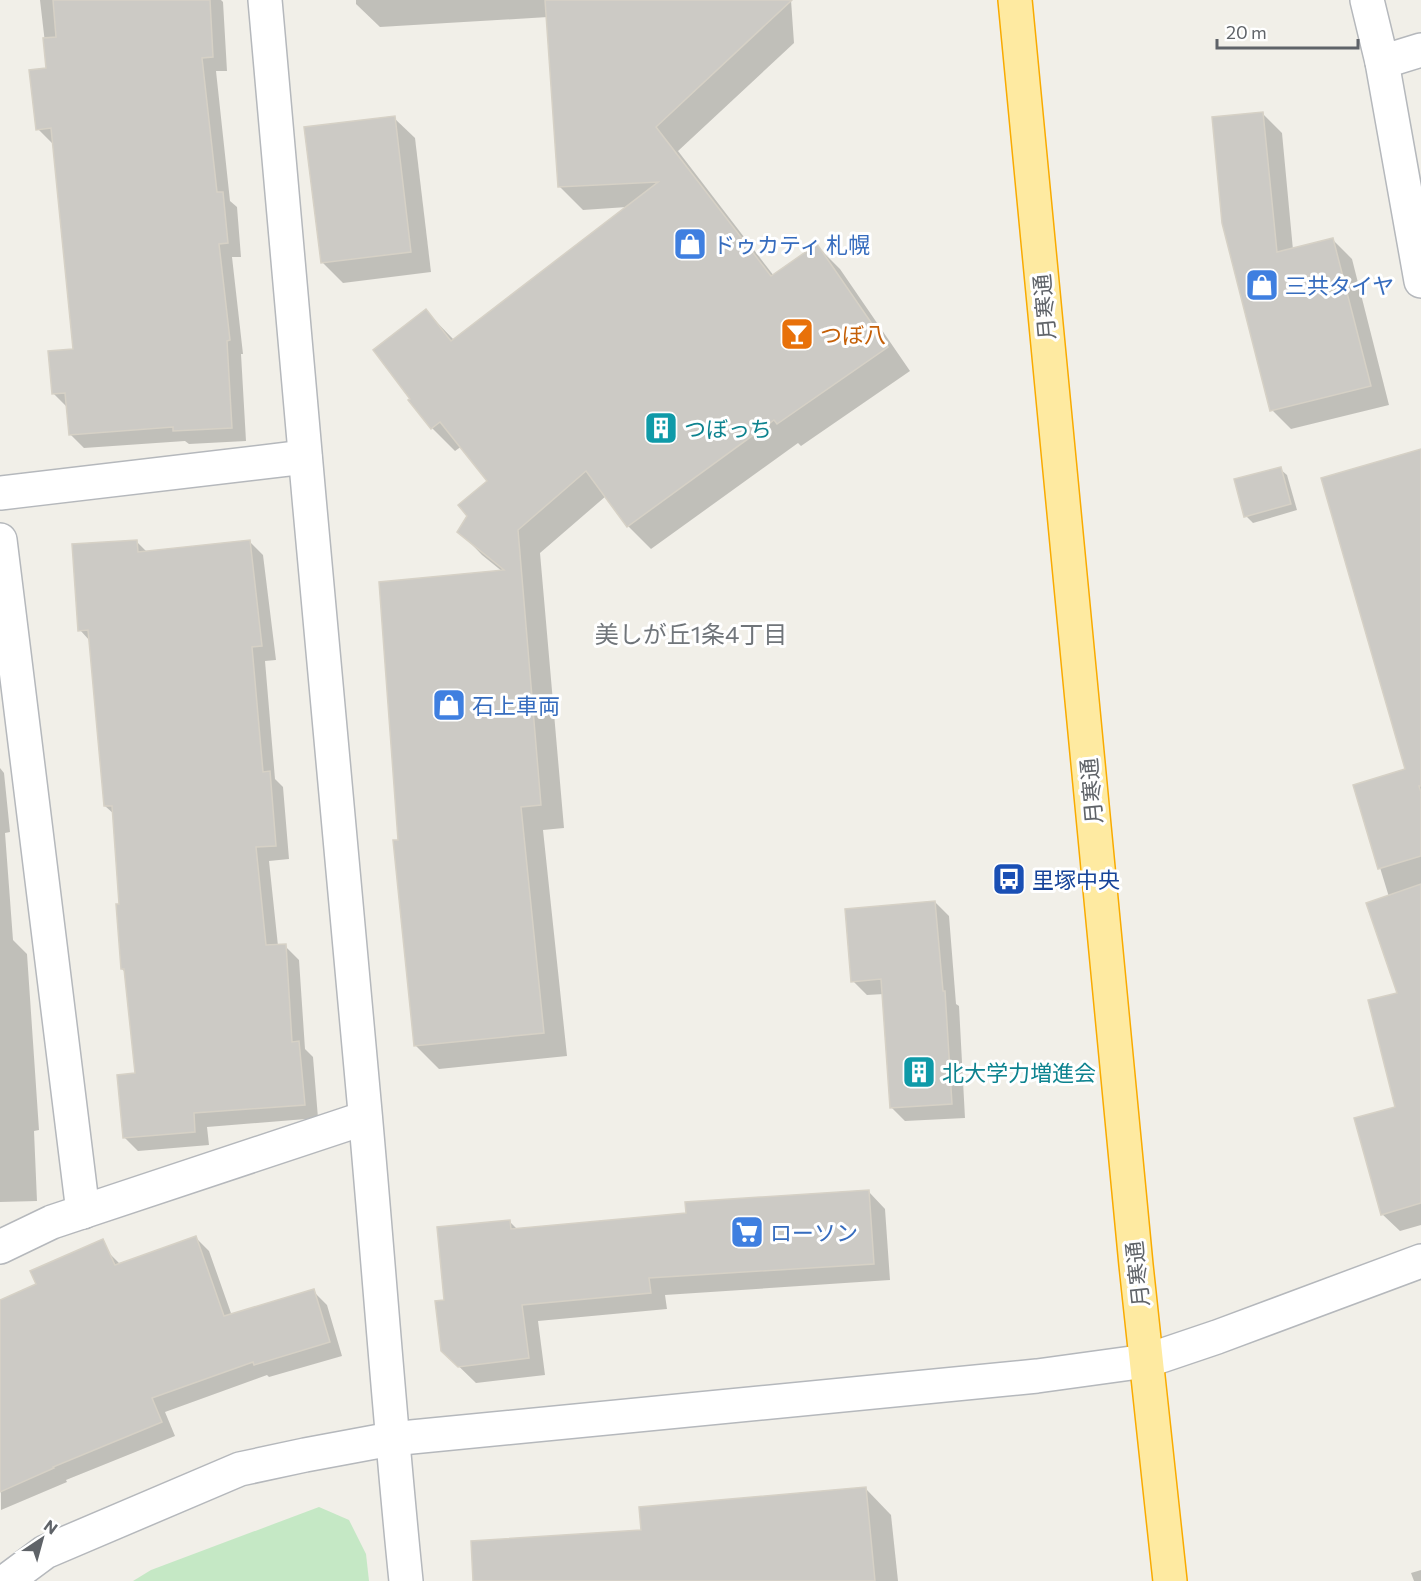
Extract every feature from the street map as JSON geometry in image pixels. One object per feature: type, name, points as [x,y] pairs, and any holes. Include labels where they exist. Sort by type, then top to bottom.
[{"type":"highway","name":"月寒通","points":[[1015,0],[1146,1361],[1170,1581]]},
{"type":"street","points":[[265,0],[406,1581]]},
{"type":"street","points":[[1367,0],[1382,62],[1421,281]]},
{"type":"street","points":[[1382,62],[1421,50]]},
{"type":"street","points":[[0,493],[305,457]]},
{"type":"street","points":[[0,540],[83,1212]]},
{"type":"street","points":[[0,1247],[52,1222],[365,1118]]},
{"type":"street","points":[[6,1581],[45,1552],[240,1469],[392,1439],[1037,1376],[1146,1361],[1421,1261]]},
{"type":"green space","points":[[319,1507],[349,1520],[366,1554],[369,1581],[133,1581],[151,1570]]},
{"type":"building","points":[[53,0],[210,0],[213,57],[202,58],[217,192],[223,192],[228,243],[219,244],[230,340],[227,341],[232,428],[173,431],[173,427],[69,435],[65,393],[52,394],[48,351],[73,349],[51,128],[36,130],[29,70],[46,68],[43,38],[56,37]]},
{"type":"building","points":[[545,0],[792,0],[656,127],[771,276],[817,244],[888,347],[777,424],[774,420],[627,527],[586,471],[518,530],[541,805],[521,807],[544,1033],[414,1046],[393,840],[398,840],[379,582],[504,570],[457,532],[467,516],[458,505],[487,481],[440,422],[431,429],[373,350],[426,309],[451,341],[658,182],[558,187]]},
{"type":"building","points":[[1263,112],[1277,252],[1333,238],[1371,386],[1270,411],[1222,223],[1212,117]]},
{"type":"building","points":[[395,116],[411,252],[321,263],[304,127]]},
{"type":"building","points":[[1421,449],[1421,786],[1419,786],[1421,792],[1421,856],[1378,869],[1353,785],[1405,769],[1321,478]]},
{"type":"building","points":[[1281,467],[1291,504],[1244,517],[1234,479]]},
{"type":"building","points":[[137,540],[138,552],[250,540],[262,646],[252,647],[263,772],[270,771],[276,846],[256,847],[266,945],[286,944],[292,1042],[299,1041],[305,1105],[194,1113],[195,1132],[123,1138],[117,1075],[135,1073],[124,969],[121,969],[112,806],[104,806],[88,630],[78,631],[72,544]]},
{"type":"building","points":[[1421,884],[1421,1203],[1381,1215],[1354,1118],[1395,1107],[1368,1000],[1397,993],[1366,903]]},
{"type":"building","points":[[935,901],[943,991],[945,991],[952,1104],[890,1108],[881,979],[851,982],[845,909]]},
{"type":"building","points":[[869,1190],[874,1264],[649,1278],[651,1293],[522,1305],[529,1358],[458,1367],[441,1351],[435,1301],[444,1300],[437,1227],[510,1220],[511,1229],[686,1213],[685,1202]]},
{"type":"building","points":[[196,1236],[224,1316],[314,1289],[330,1342],[254,1365],[253,1362],[152,1398],[162,1422],[53,1467],[0,1492],[0,1300],[36,1284],[30,1271],[103,1239],[115,1265]]},
{"type":"building","points":[[866,1487],[875,1581],[473,1581],[471,1541],[641,1530],[639,1507]]},
{"type":"place","name":"ドゥカティ 札幌","points":[[690,244]]},
{"type":"place","name":"三共タイヤ","points":[[1262,285]]},
{"type":"place","name":"つぼ八","points":[[797,334]]},
{"type":"place","name":"つぼっち","points":[[661,428]]},
{"type":"place","name":"石上車両","points":[[449,705]]},
{"type":"place","name":"里塚中央","points":[[1009,879]]},
{"type":"place","name":"北大学力増進会","points":[[919,1072]]},
{"type":"place","name":"ローソン","points":[[747,1232]]},
{"type":"district","name":"美しが丘1条4丁目","points":[[691,633]]}]
